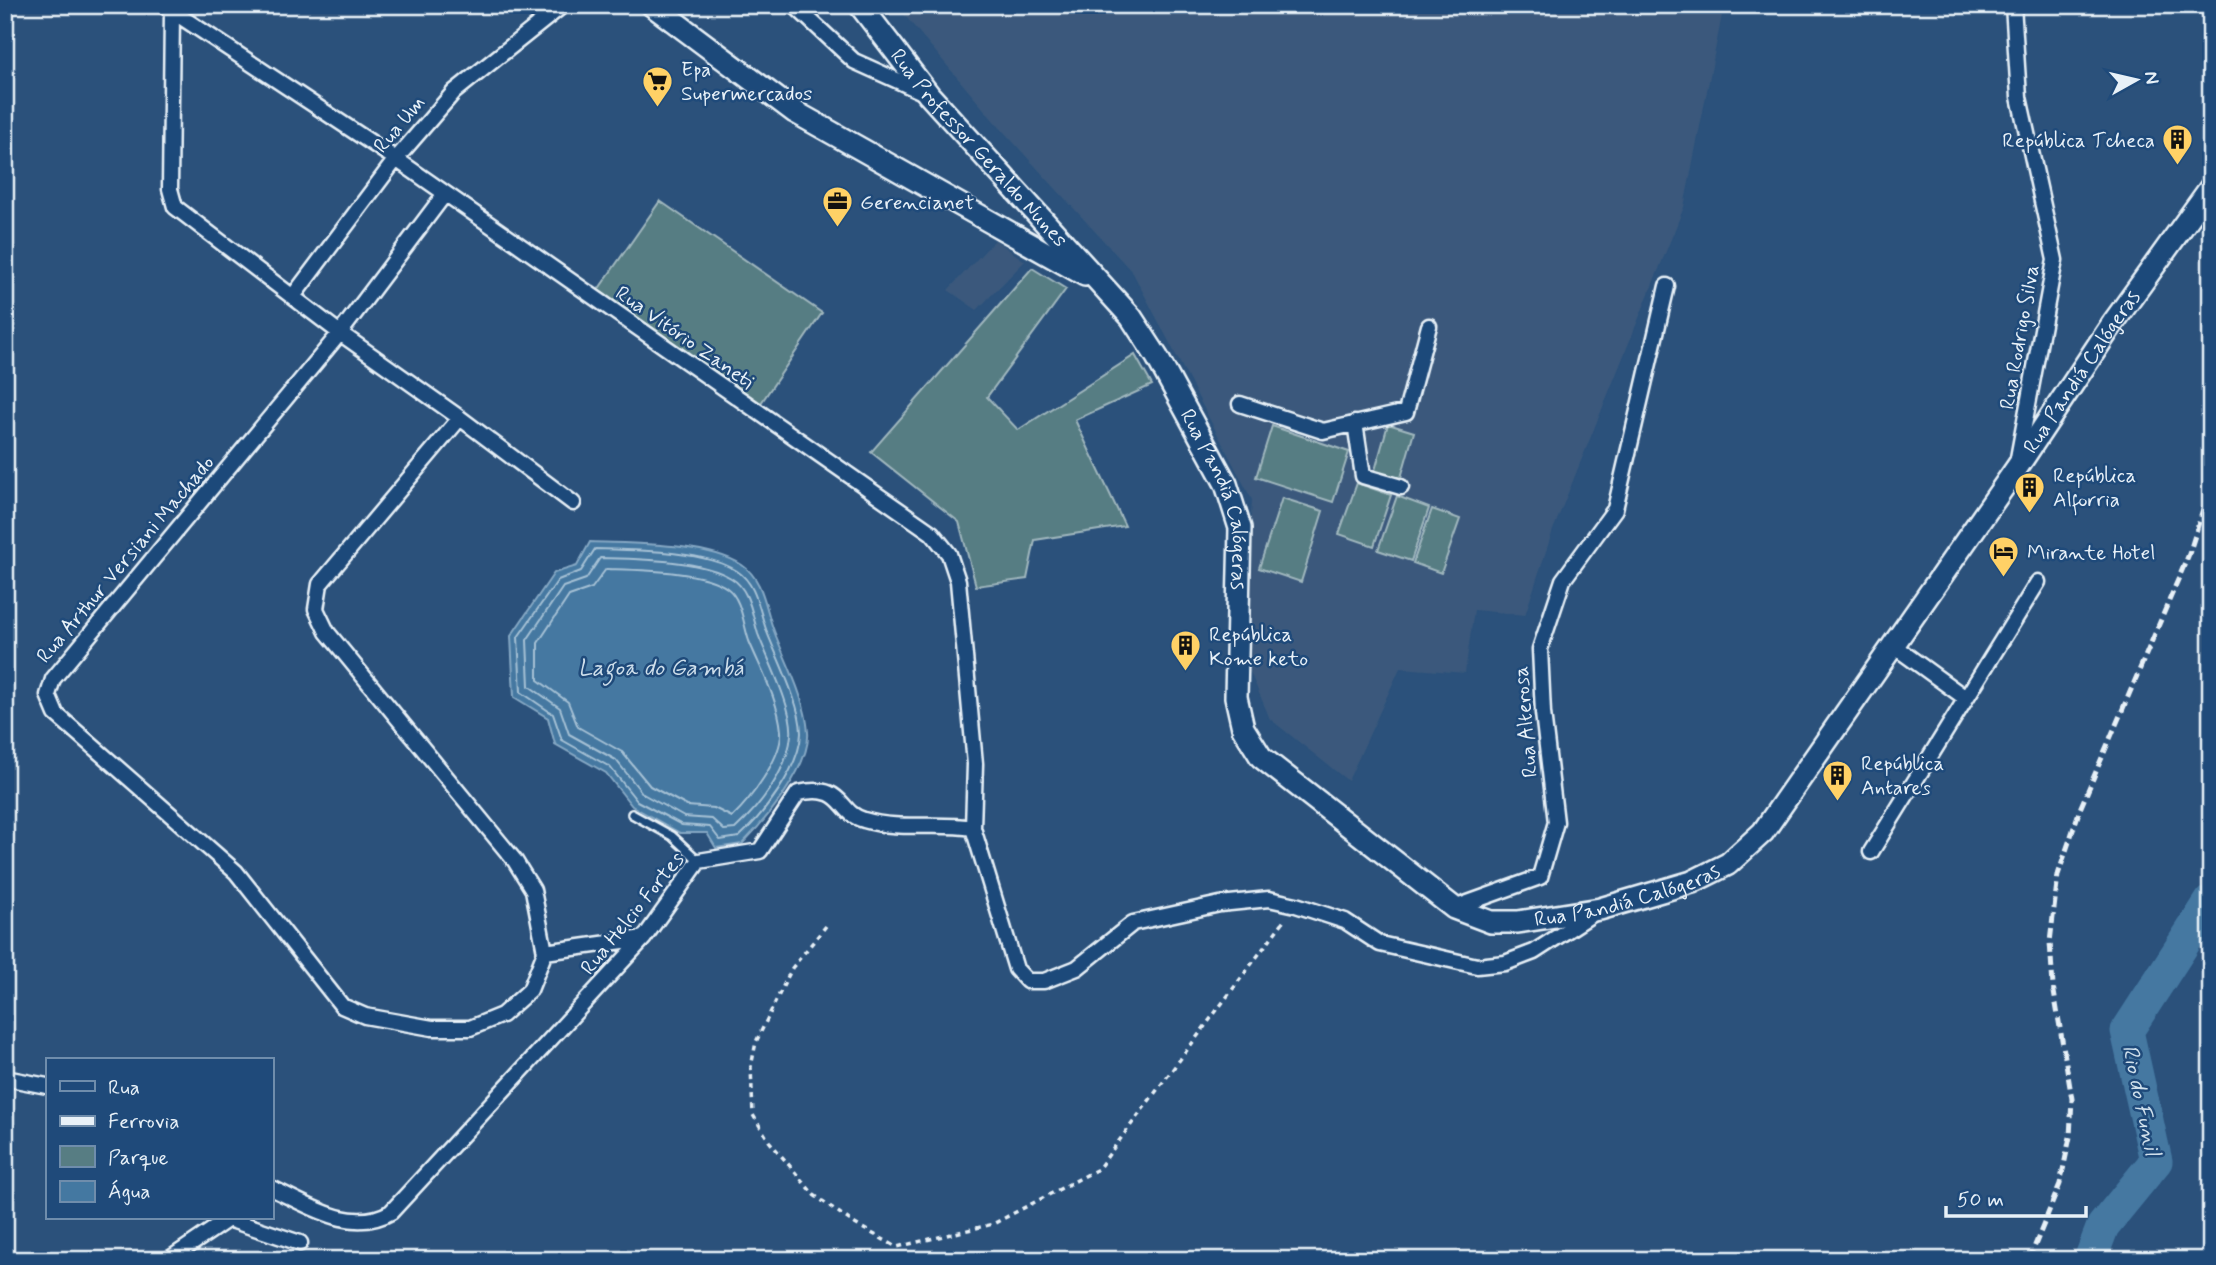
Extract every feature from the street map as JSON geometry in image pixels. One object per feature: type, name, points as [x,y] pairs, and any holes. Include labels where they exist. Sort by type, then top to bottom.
[{"type":"street","name":"Rua Um","points":[[294,295],[396,159],[454,92],[563,5]]},
{"type":"street","points":[[653,5],[795,112],[1102,285]]},
{"type":"street","points":[[794,5],[854,61],[929,95]]},
{"type":"street","name":"Rua Professor Geraldo Nunes","points":[[860,5],[929,95],[1102,285]]},
{"type":"street","name":"Rua Rodrigo Silva","points":[[2013,5],[2019,97],[2054,260],[2016,468]]},
{"type":"street","name":"Rua Vitório Zaneti","points":[[167,9],[396,159],[932,533],[949,554],[958,581],[975,764],[973,828]]},
{"type":"street","points":[[167,9],[170,189],[175,207],[294,295],[340,333],[573,503]]},
{"type":"street","name":"Rua Pandiá Calógeras","points":[[1102,285],[1131,317],[1157,357],[1226,484],[1240,528],[1236,696],[1243,728],[1261,757],[1454,908],[1491,922],[1518,922],[1600,909],[1692,882],[1728,864],[1763,832],[1891,644],[2016,468],[2113,323],[2210,190]]},
{"type":"street","name":"Rua Arthur Versiani Machado","points":[[444,195],[340,333],[53,679],[47,695],[56,713],[236,872],[342,1006],[365,1016],[432,1028],[470,1028],[502,1015],[530,989],[545,952]]},
{"type":"street","name":"Rua Alterosa","points":[[1454,908],[1540,877],[1556,822],[1543,713],[1540,649],[1563,580],[1615,509],[1667,286]]},
{"type":"street","points":[[1240,404],[1323,431],[1406,412],[1429,326]]},
{"type":"street","points":[[460,418],[320,584],[316,609],[327,632],[515,861],[533,890],[545,952],[644,938]]},
{"type":"street","points":[[1355,424],[1363,476],[1401,487]]},
{"type":"street","points":[[1871,852],[1964,697],[2038,582]]},
{"type":"street","points":[[1891,644],[1964,697]]},
{"type":"street","name":"Rua Helcio Fortes","points":[[273,1189],[352,1222],[372,1221],[391,1212],[644,938],[699,861],[760,851],[798,793],[814,789],[836,795],[860,820],[904,827],[951,825],[973,828]]},
{"type":"street","points":[[973,828],[1016,969],[1027,981],[1044,981],[1077,968],[1133,923],[1220,904],[1269,899],[1296,905],[1345,921],[1380,944],[1477,966],[1505,963],[1534,952],[1600,909]]},
{"type":"street","points":[[5,1078],[46,1086]]},
{"type":"street","points":[[168,1260],[225,1220]]},
{"type":"street","points":[[229,1220],[300,1243]]},
{"type":"lane","points":[[632,814],[672,836],[699,861]]},
{"type":"path","points":[[826,926],[792,968],[756,1042],[751,1067],[753,1115],[769,1141],[814,1195],[855,1224],[897,1247],[993,1224],[1098,1169],[1296,905]]},
{"type":"shaded area","points":[[896,5],[1724,5],[1684,207],[1553,530],[1525,615],[1474,610],[1465,673],[1400,668],[1348,781],[1270,719],[1242,653],[1252,500],[1133,273],[993,120]]},
{"type":"shaded area","points":[[995,240],[1025,261],[977,310],[948,290]]},
{"type":"green space","points":[[660,201],[822,313],[761,403],[598,290]]},
{"type":"green space","points":[[1032,268],[1066,289],[987,397],[1018,430],[1135,355],[1152,385],[1075,420],[1125,526],[1035,540],[1027,579],[976,586],[959,522],[871,452]]},
{"type":"green space","points":[[1388,424],[1414,432],[1400,481],[1374,474]]},
{"type":"green space","points":[[1272,426],[1349,452],[1333,502],[1256,477]]},
{"type":"green space","points":[[1357,483],[1391,495],[1374,546],[1339,534]]},
{"type":"green space","points":[[1397,496],[1429,508],[1411,561],[1378,550]]},
{"type":"green space","points":[[1282,498],[1323,511],[1301,582],[1259,568]]},
{"type":"green space","points":[[1432,509],[1460,519],[1441,573],[1413,563]]},
{"type":"water","name":"Lagoa do Gambá","points":[[590,542],[647,544],[709,552],[742,565],[755,578],[799,693],[808,732],[802,761],[785,792],[742,844],[716,848],[707,833],[680,833],[632,806],[606,773],[555,744],[548,718],[514,697],[511,636],[554,573],[577,566]]},
{"type":"waterway","name":"Rio do Funil","points":[[2090,1260],[2103,1226],[2156,1161],[2127,1031],[2211,901]]},
{"type":"railway","points":[[2029,1260],[2060,1184],[2070,1137],[2072,1099],[2053,986],[2050,942],[2058,875],[2080,809],[2189,554],[2211,485]]},
{"type":"place","name":"Epa Supermercados","points":[[658,108]]},
{"type":"place","name":"República Tcheca","points":[[2178,167]]},
{"type":"place","name":"Gerencianet","points":[[837,229]]},
{"type":"place","name":"República Alforria","points":[[2030,514]]},
{"type":"place","name":"Mirante Hotel","points":[[2004,579]]},
{"type":"place","name":"República Kome keto","points":[[1186,673]]},
{"type":"place","name":"República Antares","points":[[1838,802]]}]
